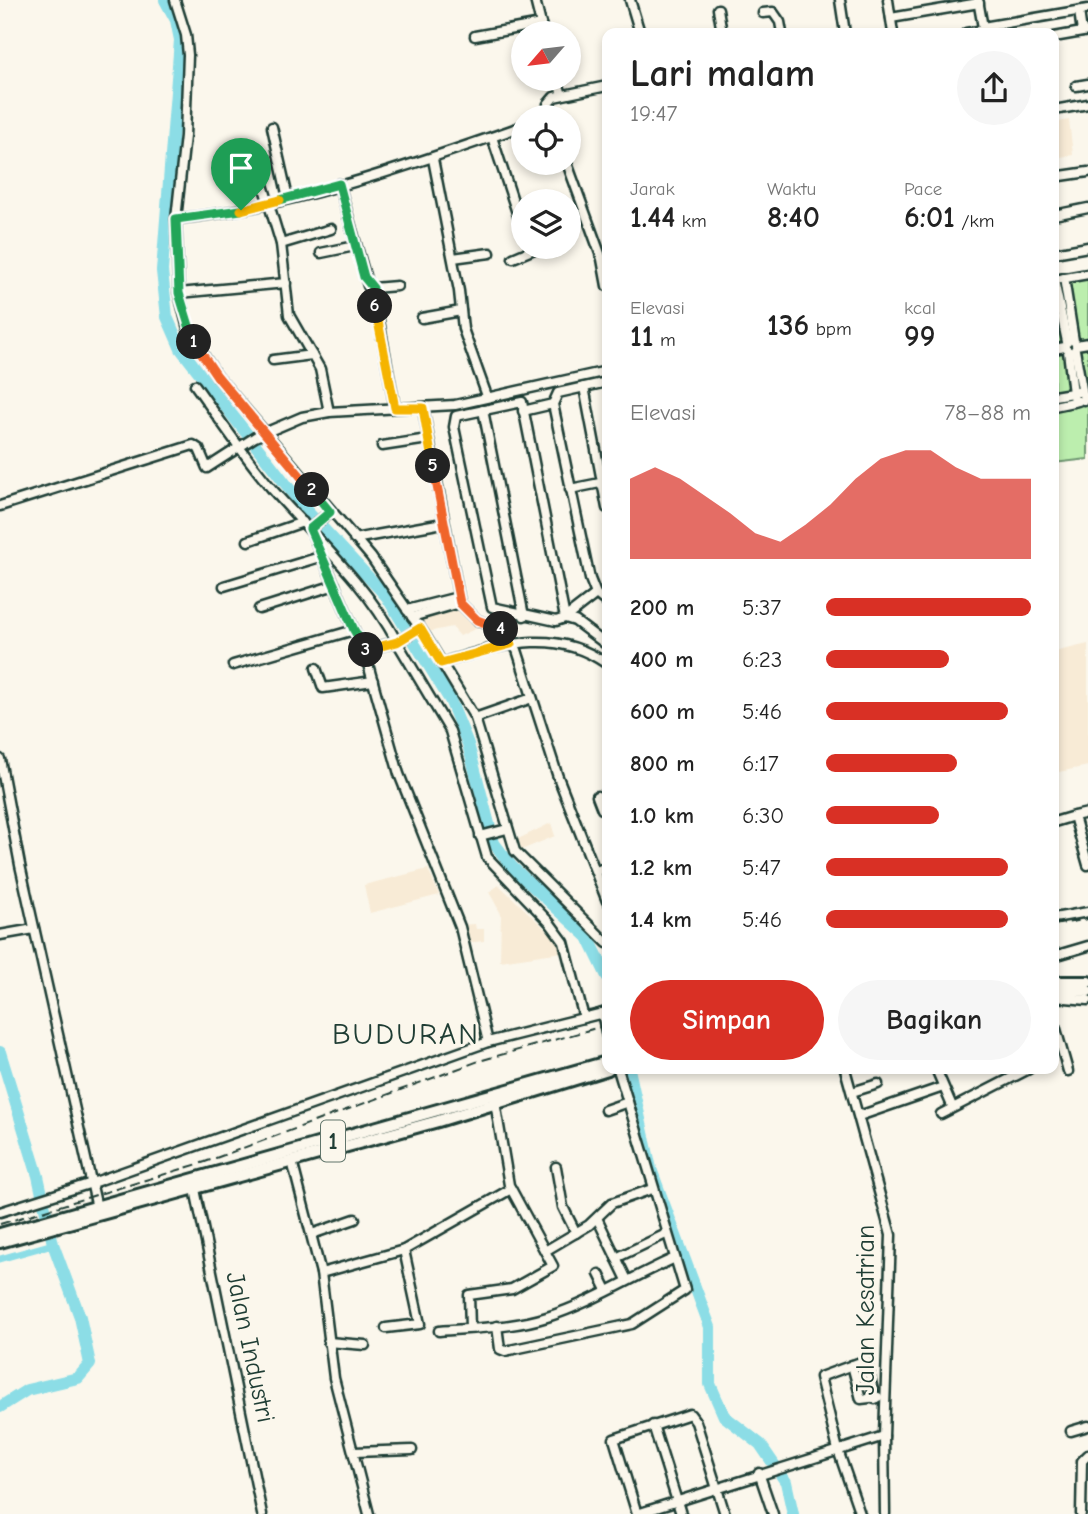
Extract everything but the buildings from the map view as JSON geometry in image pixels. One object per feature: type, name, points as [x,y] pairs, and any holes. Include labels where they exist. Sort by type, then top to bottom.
[{"type":"highway","points":[[1062,985],[1088,982]]},
{"type":"highway","points":[[1062,985],[1088,991]]},
{"type":"highway","name":"1","points":[[0,1234],[40,1227],[195,1189],[602,1064]]},
{"type":"highway","name":"1","points":[[456,1110],[495,1102],[602,1071]]},
{"type":"highway","name":"1","points":[[59,1222],[97,1208],[437,1116]]},
{"type":"highway","name":"1","points":[[0,1242],[40,1227]]},
{"type":"street","points":[[175,0],[186,35],[188,55],[186,136],[176,219],[179,293],[189,333],[200,354],[265,432],[328,515],[354,539],[410,613],[418,630],[475,718],[499,792],[505,830],[521,859],[580,913],[602,937]]},
{"type":"street","points":[[535,0],[540,21]]},
{"type":"street","points":[[630,0],[638,28]]},
{"type":"street","points":[[841,0],[844,28]]},
{"type":"street","points":[[888,0],[892,28]]},
{"type":"street","points":[[891,18],[979,2],[984,28]]},
{"type":"street","points":[[719,9],[721,28]]},
{"type":"street","points":[[994,28],[1083,10],[1085,32],[1059,36]]},
{"type":"street","points":[[763,13],[773,12],[778,16],[781,28]]},
{"type":"street","points":[[475,36],[511,29]]},
{"type":"street","points":[[1076,86],[1088,84]]},
{"type":"street","points":[[550,105],[549,101],[562,95],[602,87]]},
{"type":"street","points":[[561,91],[562,95]]},
{"type":"street","points":[[1059,109],[1088,104]]},
{"type":"street","points":[[272,127],[288,198]]},
{"type":"street","points":[[176,219],[269,204],[433,159],[511,130]]},
{"type":"street","points":[[492,137],[511,195]]},
{"type":"street","points":[[254,155],[281,244],[292,324],[320,369],[329,412]]},
{"type":"street","points":[[433,159],[465,336],[487,396]]},
{"type":"street","points":[[1059,176],[1088,172]]},
{"type":"street","points":[[339,184],[366,282],[373,288],[395,408]]},
{"type":"street","points":[[581,202],[602,254]]},
{"type":"street","points":[[1059,214],[1088,208]]},
{"type":"street","points":[[281,244],[331,229]]},
{"type":"street","points":[[321,253],[355,246]]},
{"type":"street","points":[[1059,252],[1088,247]]},
{"type":"street","points":[[453,258],[490,253]]},
{"type":"street","points":[[1059,279],[1088,274]]},
{"type":"street","points":[[179,293],[286,283]]},
{"type":"street","points":[[373,288],[397,286]]},
{"type":"street","points":[[1059,289],[1071,346],[1086,396],[1059,404]]},
{"type":"street","points":[[422,318],[461,311]]},
{"type":"street","points":[[1059,348],[1088,343]]},
{"type":"street","points":[[1071,346],[1074,398]]},
{"type":"street","points":[[273,360],[312,355]]},
{"type":"street","points":[[0,506],[193,445],[199,449],[207,468],[255,437],[302,417],[329,412],[455,405],[602,372]]},
{"type":"street","points":[[602,383],[558,393],[553,404],[590,579],[596,594],[602,599]]},
{"type":"street","points":[[195,385],[273,490],[350,572],[373,600],[400,641],[450,731],[492,864],[550,923],[564,942],[584,1018]]},
{"type":"street","points":[[584,387],[602,468]]},
{"type":"street","points":[[520,390],[565,618]]},
{"type":"street","points":[[1059,396],[1074,398]]},
{"type":"street","points":[[553,404],[459,414],[454,422],[486,586],[492,607],[556,621],[565,618],[596,594]]},
{"type":"street","points":[[423,408],[459,600],[477,620],[502,630],[517,650],[558,777],[602,886]]},
{"type":"street","points":[[483,410],[524,615]]},
{"type":"street","points":[[382,446],[428,439]]},
{"type":"street","points":[[570,489],[602,483]]},
{"type":"street","points":[[312,529],[328,515]]},
{"type":"street","points":[[248,541],[303,522]]},
{"type":"street","points":[[354,539],[443,523]]},
{"type":"street","points":[[312,529],[364,650],[399,775],[460,927],[488,1042]]},
{"type":"street","points":[[224,586],[323,556]]},
{"type":"street","points":[[260,609],[334,582],[350,572]]},
{"type":"street","points":[[410,613],[459,600]]},
{"type":"street","points":[[565,618],[575,621],[602,641]]},
{"type":"street","points":[[233,665],[354,630]]},
{"type":"street","points":[[364,650],[400,641],[418,630]]},
{"type":"street","points":[[441,663],[511,644],[572,644],[602,661]]},
{"type":"street","points":[[316,668],[323,688],[373,681]]},
{"type":"street","points":[[475,718],[533,698]]},
{"type":"street","points":[[0,759],[34,929],[97,1208]]},
{"type":"street","points":[[597,796],[602,808]]},
{"type":"street","points":[[1059,820],[1088,813]]},
{"type":"street","points":[[1074,816],[1088,865]]},
{"type":"street","points":[[481,835],[505,830]]},
{"type":"street","points":[[597,871],[602,868]]},
{"type":"street","points":[[1059,915],[1088,912]]},
{"type":"street","points":[[0,934],[34,929]]},
{"type":"street","points":[[1059,955],[1088,946]]},
{"type":"street","points":[[1059,998],[1088,1000]]},
{"type":"street","points":[[0,1212],[92,1183],[488,1042],[602,1014]]},
{"type":"street","points":[[1059,1040],[1068,1071]]},
{"type":"street","points":[[1059,1054],[1063,1052]]},
{"type":"street","points":[[497,1326],[503,1351],[632,1324],[684,1291],[685,1283],[666,1234],[620,1074]]},
{"type":"street","name":"Jalan Kesatrian","points":[[847,1074],[891,1235],[884,1436],[885,1514]]},
{"type":"street","points":[[940,1074],[952,1106]]},
{"type":"street","points":[[941,1114],[1018,1074]]},
{"type":"street","points":[[852,1092],[878,1084]]},
{"type":"street","points":[[859,1116],[943,1087]]},
{"type":"street","points":[[470,1328],[468,1296],[512,1289],[550,1269],[552,1265],[511,1189],[495,1102]]},
{"type":"street","points":[[605,1110],[628,1102]]},
{"type":"street","points":[[292,1161],[321,1273],[334,1378],[369,1514]]},
{"type":"street","points":[[556,1167],[563,1207],[576,1233]]},
{"type":"street","name":"Jalan Industri","points":[[195,1189],[262,1514]]},
{"type":"street","points":[[321,1273],[404,1250],[511,1189]]},
{"type":"street","points":[[545,1251],[597,1218],[612,1203],[652,1189]]},
{"type":"street","points":[[597,1218],[627,1280]]},
{"type":"street","points":[[312,1234],[355,1219]]},
{"type":"street","points":[[616,1258],[666,1234]]},
{"type":"street","points":[[386,1328],[420,1324],[404,1250]]},
{"type":"street","points":[[439,1331],[497,1326],[547,1317],[577,1307],[675,1258]]},
{"type":"street","points":[[598,1274],[607,1290]]},
{"type":"street","points":[[328,1342],[365,1345]]},
{"type":"street","points":[[860,1514],[819,1382],[824,1373],[866,1360],[875,1399]]},
{"type":"street","points":[[852,1365],[861,1399],[886,1396]]},
{"type":"street","points":[[725,1514],[716,1488],[692,1414],[653,1425],[614,1441],[637,1514],[677,1500],[716,1488],[770,1470],[884,1436]]},
{"type":"street","points":[[653,1425],[681,1514]]},
{"type":"street","points":[[1071,1431],[1088,1426]]},
{"type":"street","points":[[354,1452],[412,1450]]},
{"type":"street","points":[[1081,1514],[1085,1501],[1082,1461],[1088,1455]]},
{"type":"street","points":[[759,1474],[773,1514]]},
{"type":"shaded area","points":[[1069,120],[1073,155],[1059,157],[1059,122]]},
{"type":"shaded area","points":[[458,607],[481,626],[460,636],[452,627],[428,632],[413,611]]},
{"type":"shaded area","points":[[1088,644],[1088,766],[1059,772],[1059,651]]},
{"type":"shaded area","points":[[551,823],[555,836],[519,851],[516,840]]},
{"type":"shaded area","points":[[428,869],[439,895],[370,913],[364,885]]},
{"type":"shaded area","points":[[499,885],[556,939],[562,952],[500,961],[501,914],[489,892]]},
{"type":"shaded area","points":[[475,924],[476,929],[484,929],[484,941],[466,943],[459,925]]},
{"type":"green space","points":[[1088,274],[1088,459],[1059,462],[1059,279]]},
{"type":"waterway","points":[[165,0],[176,20],[180,40],[162,271],[167,317],[181,349],[306,510],[387,597],[450,700],[468,744],[494,843],[512,867],[588,937],[602,966]]},
{"type":"waterway","points":[[0,1052],[38,1176],[53,1244],[80,1317],[90,1364],[78,1378],[27,1390],[0,1407]]},
{"type":"waterway","points":[[630,1074],[651,1169],[710,1327],[710,1384],[724,1416],[760,1444],[786,1482],[793,1514]]},
{"type":"waterway","points":[[0,1259],[53,1244]]},
{"type":"railway","points":[[1059,924],[1088,919]]},
{"type":"railway","points":[[0,1224],[205,1162],[479,1061],[602,1026]]},
{"type":"district","name":"BUDURAN","points":[[406,1034]]},
{"type":"route","points":[[339,184],[364,277],[368,286],[373,288],[377,321],[393,385],[395,408],[423,408],[452,574],[460,603],[470,616],[502,630],[511,644],[441,663],[420,628],[397,642],[364,650],[310,529],[330,512],[200,354],[189,333],[183,312],[179,293],[176,219],[241,210],[339,184]]}]
